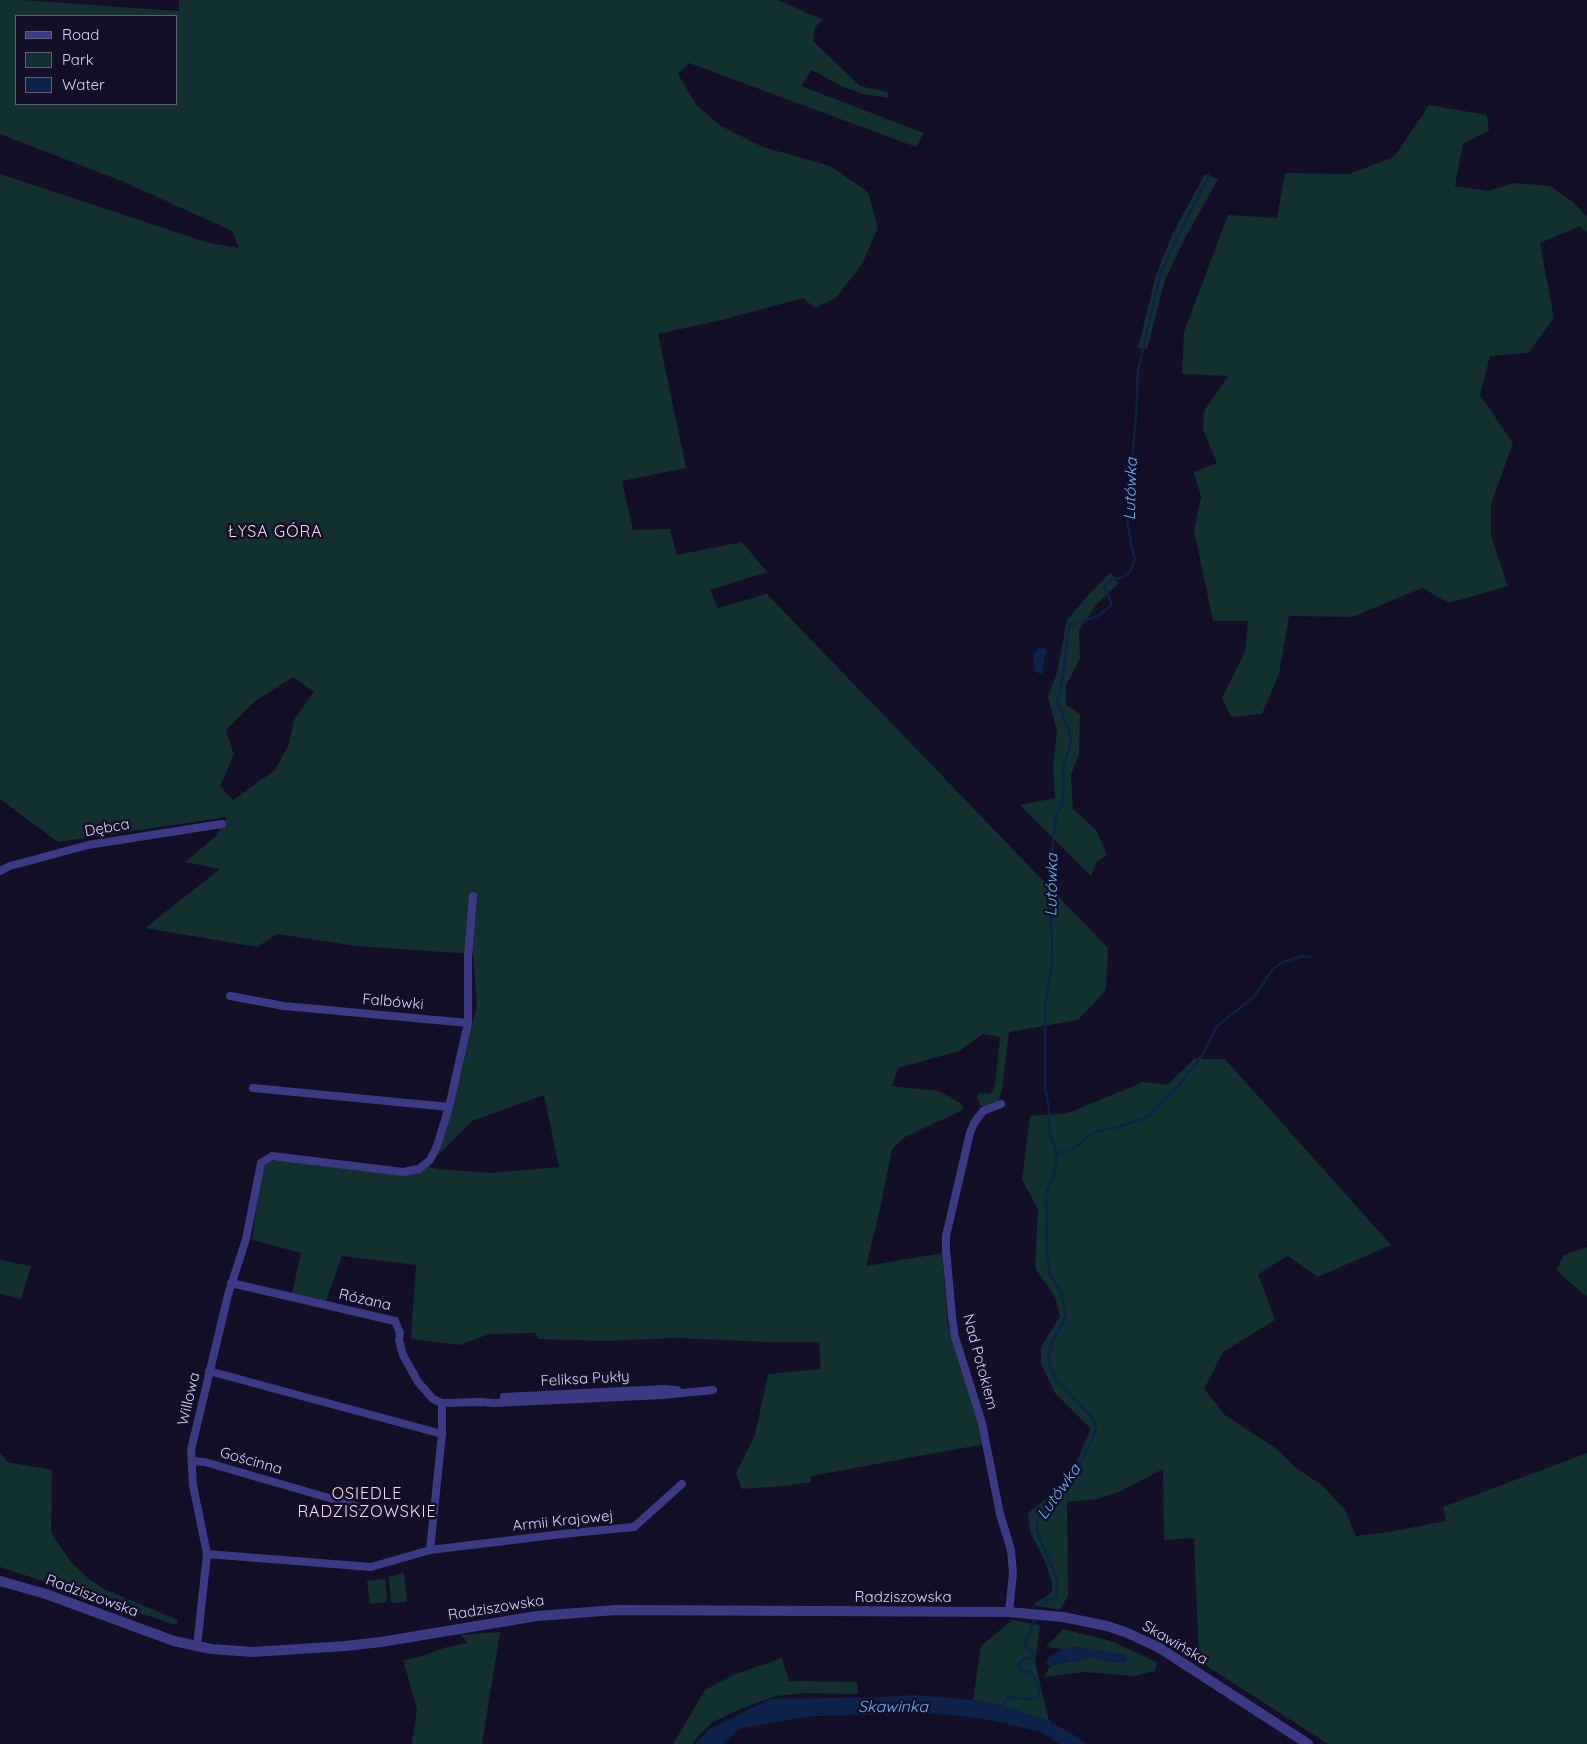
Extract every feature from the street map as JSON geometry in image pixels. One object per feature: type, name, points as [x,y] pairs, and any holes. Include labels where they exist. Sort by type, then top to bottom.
[{"type":"street","name":"Dębca","points":[[0,871],[10,866],[88,844],[222,824]]},
{"type":"street","points":[[253,1088],[449,1107],[468,1023],[468,956],[473,896]]},
{"type":"street","name":"Falbówki","points":[[230,996],[284,1006],[468,1023]]},
{"type":"street","name":"Nad Potokiem","points":[[1001,1104],[983,1111],[974,1123],[970,1133],[946,1236],[946,1249],[955,1337],[982,1423],[1000,1514],[1011,1550],[1013,1573],[1009,1612]]},
{"type":"street","name":"Willowa","points":[[197,1646],[207,1554],[193,1485],[192,1450],[231,1283],[246,1239],[261,1162],[272,1156],[403,1172],[419,1170],[430,1160],[437,1146],[449,1107]]},
{"type":"street","name":"Różana","points":[[231,1283],[395,1321],[400,1333],[403,1355],[418,1382],[433,1399],[442,1403]]},
{"type":"street","points":[[209,1371],[442,1434]]},
{"type":"street","name":"Feliksa Pukły","points":[[442,1403],[494,1403],[662,1395],[713,1390]]},
{"type":"street","points":[[430,1550],[442,1434],[442,1403]]},
{"type":"street","name":"Gościnna","points":[[192,1461],[206,1462],[360,1507]]},
{"type":"street","name":"Armii Krajowej","points":[[207,1554],[371,1566],[430,1550],[634,1527],[682,1484]]},
{"type":"street","name":"Radziszowska","points":[[0,1581],[46,1594],[174,1641],[211,1649],[253,1652],[381,1642],[537,1616],[616,1610],[1009,1612]]},
{"type":"street","name":"Skawińska","points":[[1009,1612],[1072,1618],[1106,1626],[1134,1636],[1173,1656],[1308,1744]]},
{"type":"green space","points":[[0,0],[179,11],[179,0],[778,0],[823,20],[815,27],[813,41],[860,86],[888,92],[888,98],[863,94],[843,87],[812,70],[801,86],[924,133],[916,147],[689,63],[678,74],[697,106],[721,126],[763,147],[830,166],[868,192],[878,228],[862,264],[836,298],[815,308],[803,298],[722,320],[658,334],[686,468],[622,481],[633,530],[670,529],[677,555],[742,542],[767,572],[710,590],[718,608],[767,594],[1108,948],[1106,990],[1078,1020],[1009,1032],[1002,1090],[999,1100],[993,1105],[988,1107],[981,1106],[977,1099],[978,1093],[990,1094],[995,1086],[1000,1037],[983,1034],[959,1051],[898,1068],[892,1086],[939,1091],[962,1104],[963,1110],[905,1137],[892,1149],[866,1266],[943,1253],[948,1325],[985,1444],[811,1476],[811,1482],[742,1489],[736,1473],[755,1435],[768,1374],[821,1369],[819,1342],[676,1338],[604,1341],[538,1339],[536,1333],[489,1334],[460,1345],[411,1339],[416,1265],[342,1256],[326,1301],[292,1293],[301,1253],[252,1240],[260,1183],[265,1165],[269,1162],[279,1160],[376,1171],[425,1166],[437,1169],[491,1173],[559,1167],[544,1095],[472,1121],[436,1157],[477,1005],[473,954],[356,946],[277,934],[257,947],[145,928],[220,869],[185,862],[216,836],[227,817],[58,842],[0,799],[0,174],[209,243],[239,248],[232,231],[124,182],[0,134]],"holes":[[[293,677],[314,692],[294,720],[289,744],[275,770],[233,800],[220,786],[234,755],[226,730],[254,702]]]},
{"type":"green space","points":[[1429,105],[1487,115],[1489,130],[1463,144],[1455,186],[1487,191],[1515,183],[1550,186],[1573,202],[1587,217],[1587,233],[1580,226],[1540,243],[1554,318],[1528,353],[1490,356],[1480,395],[1513,443],[1491,504],[1491,536],[1508,586],[1449,603],[1422,588],[1352,617],[1289,616],[1279,674],[1262,714],[1231,717],[1222,698],[1245,652],[1248,621],[1213,621],[1194,530],[1201,497],[1194,472],[1217,463],[1203,430],[1204,411],[1228,376],[1182,374],[1184,332],[1228,215],[1277,218],[1285,173],[1349,174],[1394,157]]},
{"type":"green space","points":[[1205,174],[1218,179],[1184,240],[1165,280],[1147,349],[1138,348],[1156,275],[1172,235]]},
{"type":"green space","points":[[1111,572],[1118,584],[1096,605],[1079,630],[1080,658],[1066,686],[1066,705],[1080,714],[1079,754],[1071,775],[1073,809],[1097,831],[1107,855],[1097,861],[1091,876],[1020,805],[1055,798],[1053,767],[1057,731],[1048,697],[1057,672],[1067,620]]},
{"type":"green space","points":[[1194,1059],[1225,1059],[1391,1245],[1318,1277],[1288,1256],[1258,1274],[1275,1320],[1223,1352],[1204,1389],[1225,1415],[1277,1449],[1296,1468],[1322,1485],[1345,1510],[1356,1536],[1446,1521],[1443,1507],[1587,1453],[1587,1744],[1328,1744],[1199,1661],[1194,1538],[1164,1540],[1163,1469],[1121,1491],[1098,1499],[1067,1502],[1068,1596],[1060,1610],[1033,1605],[1052,1592],[1052,1582],[1043,1557],[1030,1532],[1028,1513],[1047,1498],[1072,1472],[1091,1429],[1055,1393],[1041,1364],[1041,1347],[1060,1316],[1055,1297],[1035,1268],[1038,1209],[1022,1180],[1030,1116],[1068,1113],[1143,1082],[1167,1085]]},
{"type":"green space","points":[[1587,1247],[1587,1297],[1556,1270],[1564,1255]]},
{"type":"green space","points":[[0,1260],[31,1266],[21,1299],[0,1294]]},
{"type":"green space","points":[[0,1452],[7,1462],[52,1470],[51,1533],[71,1562],[89,1579],[104,1589],[178,1620],[176,1625],[0,1567]]},
{"type":"green space","points":[[404,1572],[407,1602],[391,1603],[389,1577]]},
{"type":"green space","points":[[385,1579],[387,1602],[370,1604],[367,1581]]},
{"type":"green space","points":[[1012,1620],[1040,1625],[1035,1662],[1049,1721],[1003,1706],[973,1700],[981,1646]]},
{"type":"green space","points":[[1063,1629],[1111,1641],[1157,1662],[1155,1671],[1134,1676],[1084,1672],[1044,1677],[1050,1666],[1091,1657],[1119,1663],[1079,1647],[1063,1649],[1046,1647]]},
{"type":"green space","points":[[500,1632],[482,1744],[412,1744],[417,1709],[403,1660],[468,1643],[460,1635]]},
{"type":"green space","points":[[782,1658],[789,1681],[857,1682],[858,1694],[803,1693],[776,1696],[740,1709],[713,1722],[692,1744],[673,1744],[705,1690],[733,1675]]},
{"type":"water","points":[[1039,648],[1047,649],[1043,666],[1044,672],[1042,674],[1035,670],[1033,654]]},
{"type":"water","points":[[1079,1647],[1126,1655],[1128,1659],[1125,1663],[1091,1657],[1050,1666],[1046,1663],[1049,1657],[1063,1649]]},
{"type":"water","name":"Skawinka","points":[[915,1695],[973,1700],[1003,1706],[1049,1721],[1086,1744],[1060,1744],[1041,1732],[990,1720],[934,1714],[810,1716],[739,1729],[723,1744],[696,1744],[709,1729],[771,1699]]},
{"type":"waterway","name":"Lutówka","points":[[1042,1605],[1057,1596],[1057,1580],[1037,1531],[1037,1520],[1051,1501],[1074,1476],[1092,1440],[1096,1427],[1092,1417],[1056,1380],[1050,1365],[1049,1354],[1051,1345],[1066,1316],[1061,1291],[1050,1275],[1047,1254],[1046,1193],[1054,1174],[1057,1154],[1049,1131],[1049,1108],[1045,1087],[1045,1005],[1052,964],[1050,870],[1056,814],[1061,808],[1064,790],[1063,769],[1071,741],[1057,702],[1063,677],[1069,625],[1098,616],[1112,605],[1104,586],[1114,578],[1122,578],[1130,572],[1135,559],[1127,518],[1138,371],[1160,275],[1209,175]]},
{"type":"waterway","points":[[1057,1154],[1071,1150],[1095,1132],[1148,1117],[1175,1090],[1203,1054],[1217,1026],[1254,997],[1273,969],[1283,962],[1302,956],[1310,957]]},
{"type":"waterway","name":"Lutówka","points":[[1002,1708],[1009,1697],[1028,1699],[1038,1697],[1039,1687],[1030,1671],[1023,1672],[1017,1666],[1023,1659],[1034,1655],[1034,1651],[1028,1649],[1025,1644],[1035,1618]]},
{"type":"district","name":"ŁYSA GÓRA","points":[[275,532]]},
{"type":"district","name":"OSIEDLE RADZISZOWSKIE","points":[[367,1503]]}]
